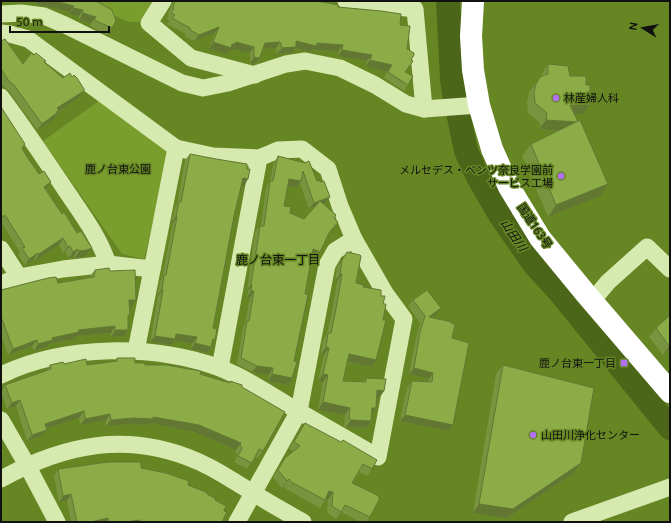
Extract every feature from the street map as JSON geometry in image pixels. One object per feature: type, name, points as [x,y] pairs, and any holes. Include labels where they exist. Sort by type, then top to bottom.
[{"type":"highway","name":"国道163号","points":[[473,1],[471,36],[473,70],[471,106],[509,187],[540,238],[670,392]]},
{"type":"street","points":[[163,1],[149,23],[191,58],[255,75]]},
{"type":"street","points":[[346,1],[415,9],[432,109]]},
{"type":"street","points":[[1,14],[21,13],[44,16],[182,83],[203,88],[228,83],[286,64],[305,61],[340,68],[406,104],[432,109],[471,106]]},
{"type":"street","points":[[1,33],[28,39],[176,148],[213,156],[259,158],[278,150],[302,149],[328,170],[340,206],[354,240],[385,293],[404,319],[378,457],[246,380],[220,368],[192,360],[136,351],[83,352],[44,360],[1,374]]},
{"type":"street","points":[[1,97],[33,140],[83,216],[103,248],[108,264]]},
{"type":"street","points":[[136,351],[176,148]]},
{"type":"street","points":[[220,368],[259,158]]},
{"type":"street","points":[[237,522],[298,411],[327,265],[335,251],[354,240]]},
{"type":"street","points":[[592,300],[608,282],[647,247],[670,269]]},
{"type":"street","points":[[1,249],[19,277]]},
{"type":"street","points":[[1,284],[19,277],[63,268],[108,264],[152,269]]},
{"type":"street","points":[[1,420],[27,465],[55,521]]},
{"type":"street","points":[[1,480],[27,465],[74,449],[124,444],[145,446],[170,452],[196,461],[221,473],[252,493],[303,522]]},
{"type":"street","points":[[572,522],[670,487]]},
{"type":"green space","points":[[79,1],[154,1],[139,22],[129,22]]},
{"type":"green space","name":"鹿ノ台東公園","points":[[99,101],[171,148],[144,259],[122,254],[43,141]]},
{"type":"building","points":[[55,1],[96,1],[112,10],[116,21],[112,28],[94,20],[96,17],[83,13],[83,10]]},
{"type":"building","points":[[175,1],[310,1],[338,5],[338,7],[401,14],[400,25],[410,26],[407,49],[414,53],[411,60],[413,61],[405,72],[413,76],[408,85],[388,72],[392,65],[370,60],[372,55],[342,50],[343,45],[317,43],[316,46],[296,41],[296,47],[282,48],[280,42],[265,43],[260,57],[254,57],[254,47],[236,42],[235,44],[232,44],[231,48],[213,42],[219,27],[199,35],[172,18],[175,15],[171,13],[174,8]]},
{"type":"building","points":[[5,39],[23,64],[31,53],[34,55],[36,53],[63,78],[70,73],[72,77],[74,75],[84,91],[57,108],[59,111],[42,124],[1,69],[1,41]]},
{"type":"building","name":"林産婦人科","points":[[548,64],[568,66],[570,76],[586,76],[586,85],[590,85],[590,105],[570,105],[578,122],[546,120],[547,113],[535,103],[534,93],[536,84],[540,77],[548,74]]},
{"type":"building","points":[[1,107],[25,144],[22,148],[27,157],[39,174],[44,171],[51,182],[44,187],[62,214],[64,212],[77,233],[81,231],[92,248],[79,251],[78,249],[73,252],[63,238],[29,259],[22,248],[25,247],[5,215],[3,217],[1,214]]},
{"type":"building","name":"メルセデス・ベンツ奈良学園前 サービス工場","points":[[580,120],[608,184],[556,205],[531,144]]},
{"type":"building","points":[[190,154],[247,164],[247,169],[250,169],[248,179],[243,178],[234,216],[213,328],[217,329],[215,340],[213,339],[211,347],[195,343],[197,337],[176,334],[175,339],[155,336],[163,290],[164,275],[166,275],[176,216],[179,202],[181,202]]},
{"type":"building","points":[[278,156],[305,163],[309,161],[317,181],[324,181],[330,197],[314,203],[303,171],[301,181],[289,179],[284,206],[291,207],[290,213],[304,219],[320,201],[336,215],[334,218],[338,222],[329,233],[320,252],[313,249],[305,294],[308,295],[294,361],[297,362],[292,378],[272,374],[273,368],[257,366],[241,358],[254,291],[251,291],[251,284],[260,226],[264,226],[270,181],[273,181]]},
{"type":"building","points":[[347,252],[361,256],[356,283],[364,285],[363,287],[381,290],[381,296],[385,296],[383,304],[386,304],[383,320],[386,320],[376,360],[349,354],[343,381],[366,382],[366,378],[386,379],[384,391],[377,390],[376,408],[372,408],[371,421],[351,420],[349,419],[350,408],[323,402],[328,375],[323,374],[329,348],[326,347],[328,333],[331,333],[336,309],[342,274],[340,274],[342,260]]},
{"type":"building","points":[[109,268],[110,271],[135,270],[136,300],[129,300],[130,315],[128,315],[128,330],[115,330],[115,326],[78,330],[79,332],[52,338],[53,340],[38,344],[37,340],[13,349],[2,319],[1,320],[1,290],[48,278],[56,277],[58,283],[94,277],[95,270]]},
{"type":"building","points":[[427,290],[441,308],[429,317],[452,322],[451,323],[455,324],[452,338],[469,343],[453,425],[405,415],[412,381],[432,382],[433,373],[414,368],[420,332],[425,316],[413,300]]},
{"type":"building","points":[[670,315],[670,345],[669,346],[656,328]]},
{"type":"building","points":[[117,358],[135,358],[135,363],[145,363],[145,365],[166,365],[201,371],[200,374],[242,385],[242,387],[285,412],[263,451],[259,449],[252,463],[238,456],[242,448],[240,445],[241,443],[199,425],[153,417],[153,419],[133,418],[111,420],[110,414],[85,419],[84,411],[45,424],[47,430],[32,435],[20,400],[12,403],[5,385],[51,369],[50,365],[63,362],[64,364],[86,359],[87,365],[117,361]]},
{"type":"building","name":"山田川浄化センター","points":[[503,365],[594,388],[581,463],[513,509],[479,504]]},
{"type":"building","points":[[305,423],[341,442],[343,440],[377,460],[372,469],[363,464],[352,483],[379,496],[378,497],[380,498],[370,517],[345,505],[341,512],[332,506],[333,492],[329,491],[325,500],[291,482],[289,479],[287,481],[278,470],[285,458],[300,446],[294,442]]},
{"type":"building","points":[[108,462],[141,462],[141,468],[166,473],[189,481],[188,485],[208,493],[207,494],[216,499],[215,500],[226,506],[224,511],[227,512],[222,522],[140,522],[140,520],[109,522],[108,518],[91,522],[77,522],[71,494],[63,496],[58,469]]},
{"type":"waterway","name":"山田川","points":[[448,1],[454,93],[466,151],[478,177],[500,215],[534,264],[558,290],[670,428]]},
{"type":"place","name":"林産婦人科","points":[[556,98]]},
{"type":"place","name":"メルセデス・ベンツ奈良学園前 サービス工場","points":[[561,176]]},
{"type":"place","name":"鹿ノ台東一丁目","points":[[624,363]]},
{"type":"place","name":"山田川浄化センター","points":[[533,435]]},
{"type":"district","name":"鹿ノ台東一丁目","points":[[278,259]]}]
